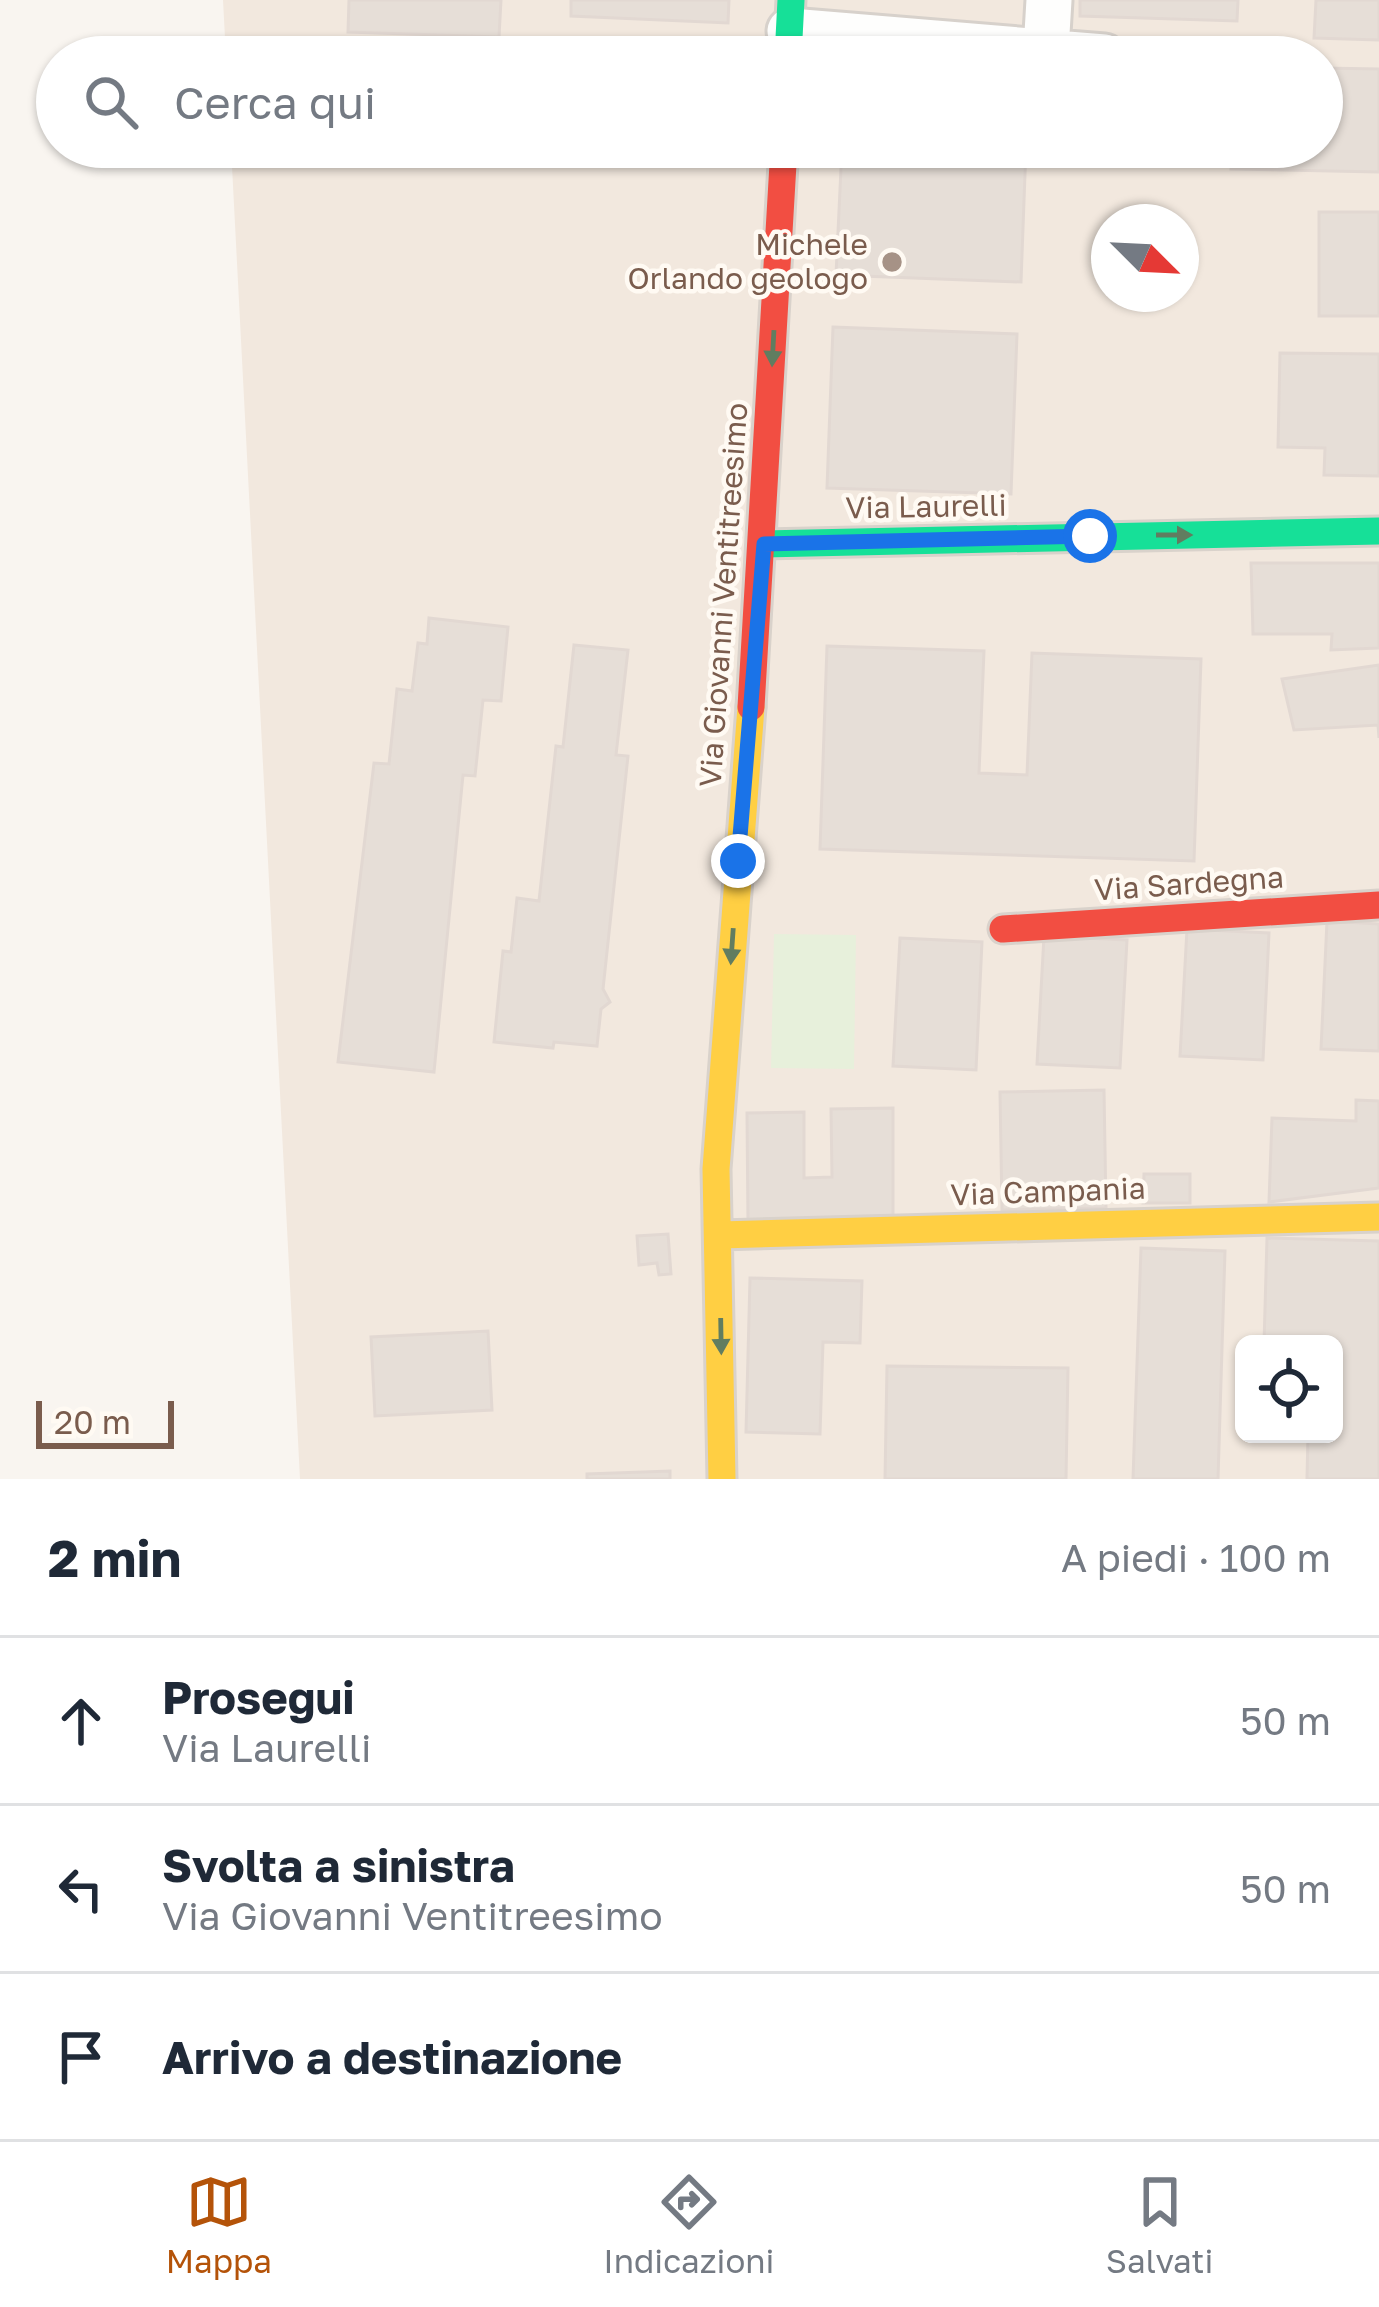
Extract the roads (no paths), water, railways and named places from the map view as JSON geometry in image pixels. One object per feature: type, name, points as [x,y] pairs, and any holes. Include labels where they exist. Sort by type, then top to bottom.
[{"type":"street","points":[[1047,36],[1048,0]]},
{"type":"street","points":[[790,29],[875,36]]},
{"type":"street","name":"Via Giovanni Ventitreesimo","points":[[722,1479],[716,1168],[764,544],[783,168]]},
{"type":"street","name":"Via Laurelli","points":[[764,544],[1379,530]]},
{"type":"street","name":"Via Sardegna","points":[[1003,929],[1379,905]]},
{"type":"street","name":"Via Campania","points":[[720,1235],[1379,1217]]},
{"type":"place","name":"Michele Orlando geologo","points":[[892,262]]}]
